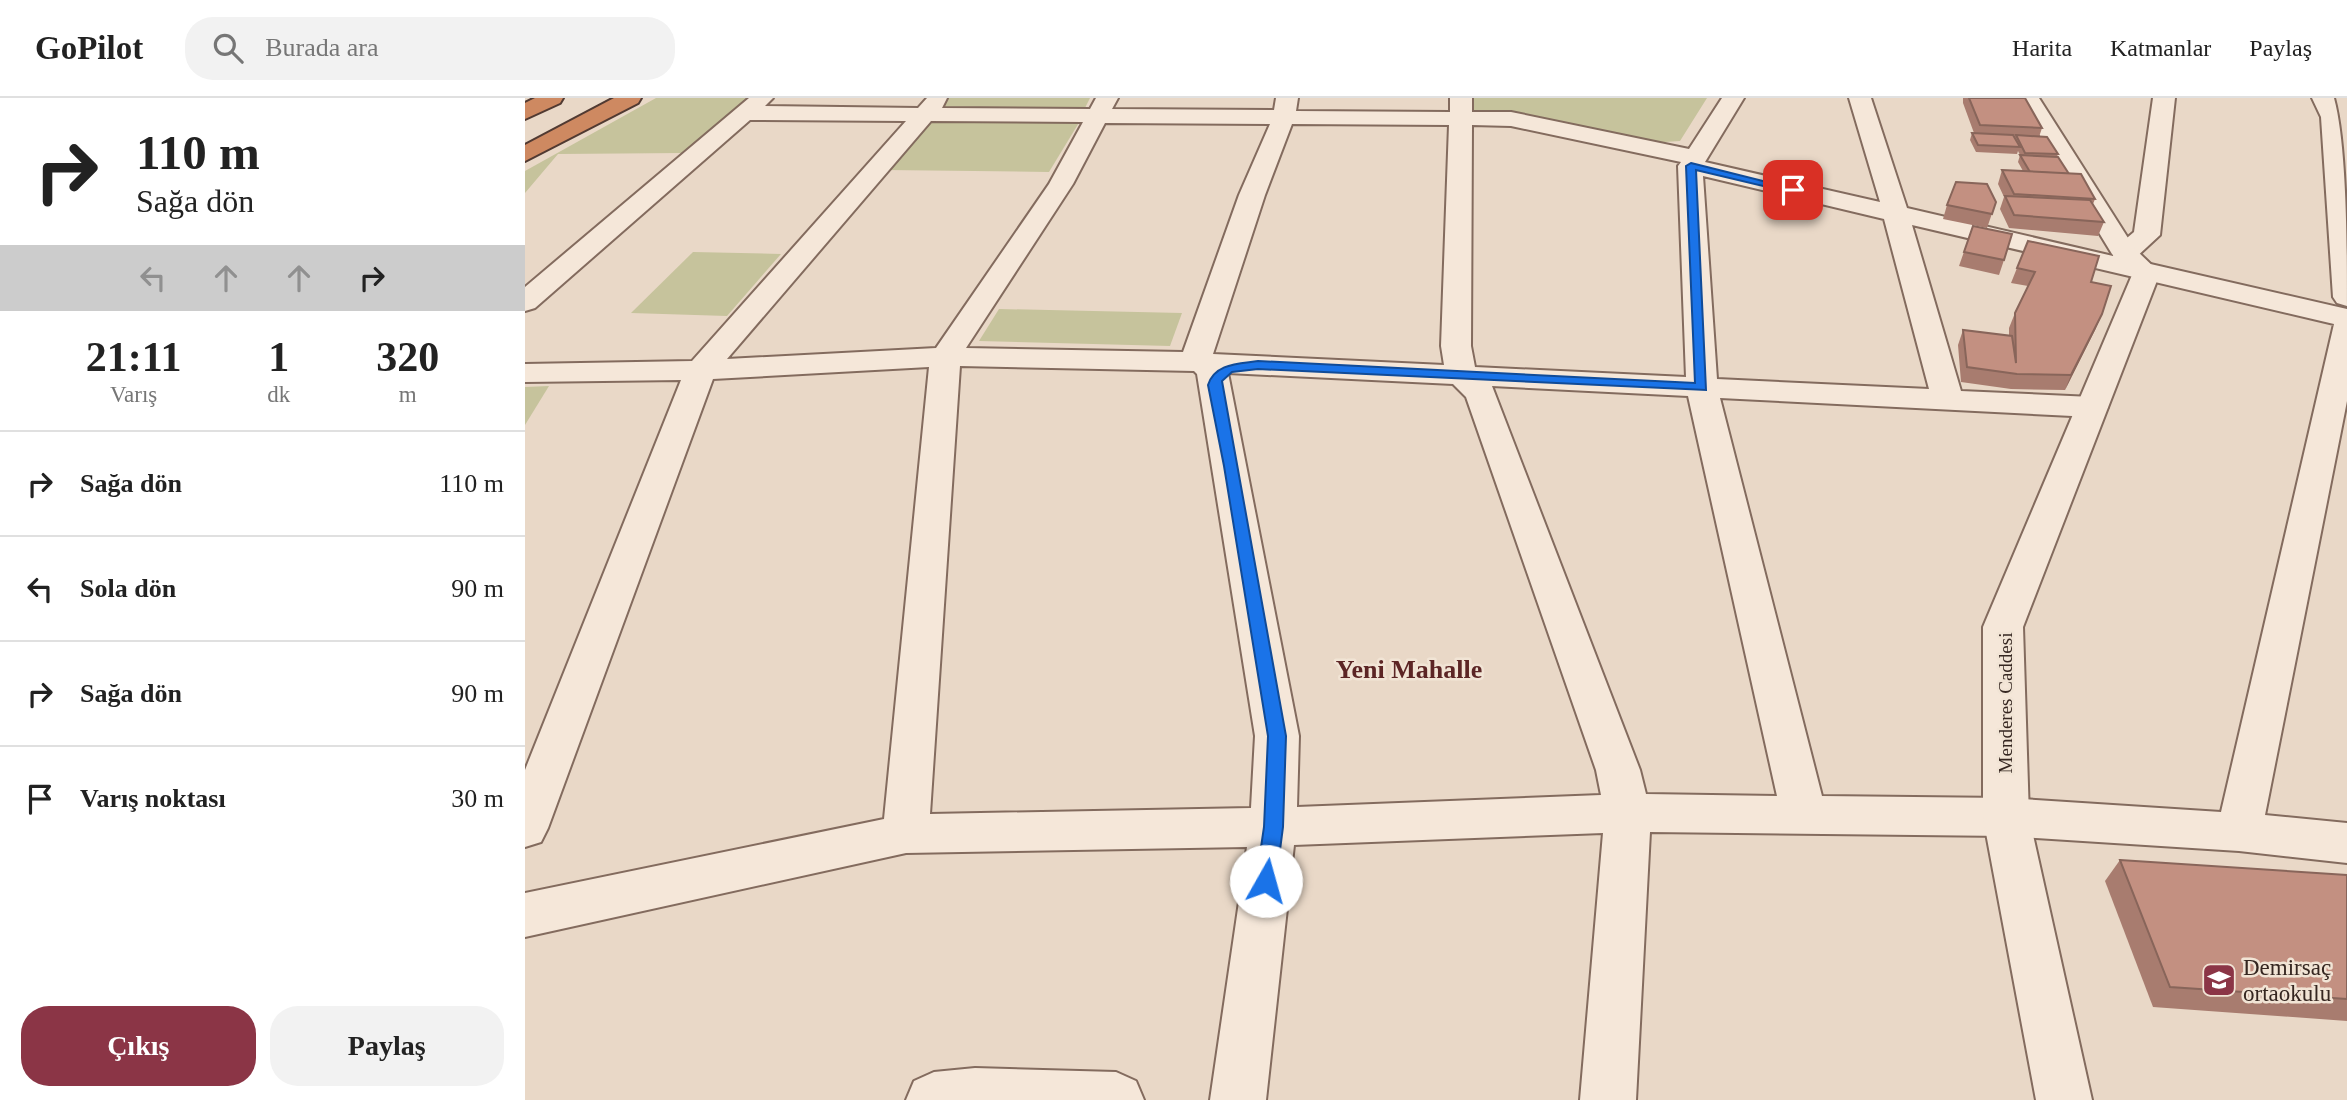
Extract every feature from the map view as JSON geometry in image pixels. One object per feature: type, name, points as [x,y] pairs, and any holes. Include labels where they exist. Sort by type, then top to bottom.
[{"type":"highway","points":[[525,112],[552,98]]},
{"type":"highway","points":[[525,154],[631,98]]},
{"type":"street","points":[[1733,98],[1693,162],[1702,387],[1804,814]]},
{"type":"street","points":[[1860,98],[1896,214],[1947,399]]},
{"type":"street","points":[[2028,98],[2136,264]]},
{"type":"street","points":[[2136,264],[2147,235],[2164,98]]},
{"type":"street","points":[[2323,98],[2332,117],[2347,298]]},
{"type":"street","points":[[525,302],[754,105],[1461,108],[1693,162],[1896,214],[2136,264],[2347,318]]},
{"type":"street","points":[[525,828],[701,370],[932,106]]},
{"type":"street","points":[[906,834],[945,357],[1061,184],[1102,106]]},
{"type":"street","points":[[1238,1100],[1273,827],[1277,736],[1231,466],[1193,364],[1286,107]]},
{"type":"street","points":[[1461,108],[1464,375],[1618,769],[1628,813],[1608,1100]]},
{"type":"street","name":"Menderes Caddesi","points":[[2064,1100],[2006,817],[2003,627],[2092,407],[2136,264]]},
{"type":"street","points":[[2239,832],[2347,326]]},
{"type":"street","points":[[525,373],[701,370],[945,357],[1193,364],[1220,374],[1228,369],[1258,365],[2092,407]]},
{"type":"street","points":[[525,915],[906,834],[1273,827],[1628,813],[1804,814],[2006,817],[2239,832],[2347,843]]},
{"type":"street","points":[[933,1100],[975,1095],[1116,1100]]},
{"type":"shaded area","points":[[656,98],[748,98],[683,153],[558,154],[525,193],[525,171]]},
{"type":"shaded area","points":[[947,98],[1090,98],[1084,110],[939,109]]},
{"type":"shaded area","points":[[1468,98],[1707,98],[1680,141],[1649,143],[1515,113],[1468,111]]},
{"type":"shaded area","points":[[1080,121],[1049,172],[885,170],[925,122]]},
{"type":"shaded area","points":[[693,252],[781,254],[727,316],[631,313]]},
{"type":"shaded area","points":[[999,309],[1182,313],[1170,346],[979,341]]},
{"type":"shaded area","points":[[549,386],[525,425],[525,387]]},
{"type":"building","points":[[1969,98],[2025,98],[2042,128],[1980,125]]},
{"type":"building","points":[[1972,133],[2013,135],[2020,147],[1978,145]]},
{"type":"building","points":[[2016,135],[2047,137],[2058,154],[2025,153]]},
{"type":"building","points":[[2020,155],[2058,157],[2069,174],[2030,172]]},
{"type":"building","points":[[2002,170],[2081,174],[2095,199],[2014,194]]},
{"type":"building","points":[[1956,182],[1987,184],[1996,202],[1992,214],[1947,205]]},
{"type":"building","points":[[2005,196],[2090,200],[2104,222],[2014,215]]},
{"type":"building","points":[[1973,226],[2012,234],[2004,260],[1964,252]]},
{"type":"building","points":[[2028,241],[2099,256],[2091,282],[2111,286],[2102,314],[2071,375],[2017,374],[1967,367],[1963,330],[2012,336],[2016,363],[2015,313],[2035,272],[2017,268]]},
{"type":"building","points":[[2120,860],[2347,875],[2347,999],[2170,987]]},
{"type":"place","name":"Demirsaç ortaokulu","points":[[2219,980]]},
{"type":"district","name":"Yeni Mahalle","points":[[1409,669]]},
{"type":"route","points":[[1266,881],[1273,827],[1277,736],[1231,466],[1214,385],[1216,379],[1228,369],[1258,365],[1702,387],[1691,166],[1793,190]]}]
